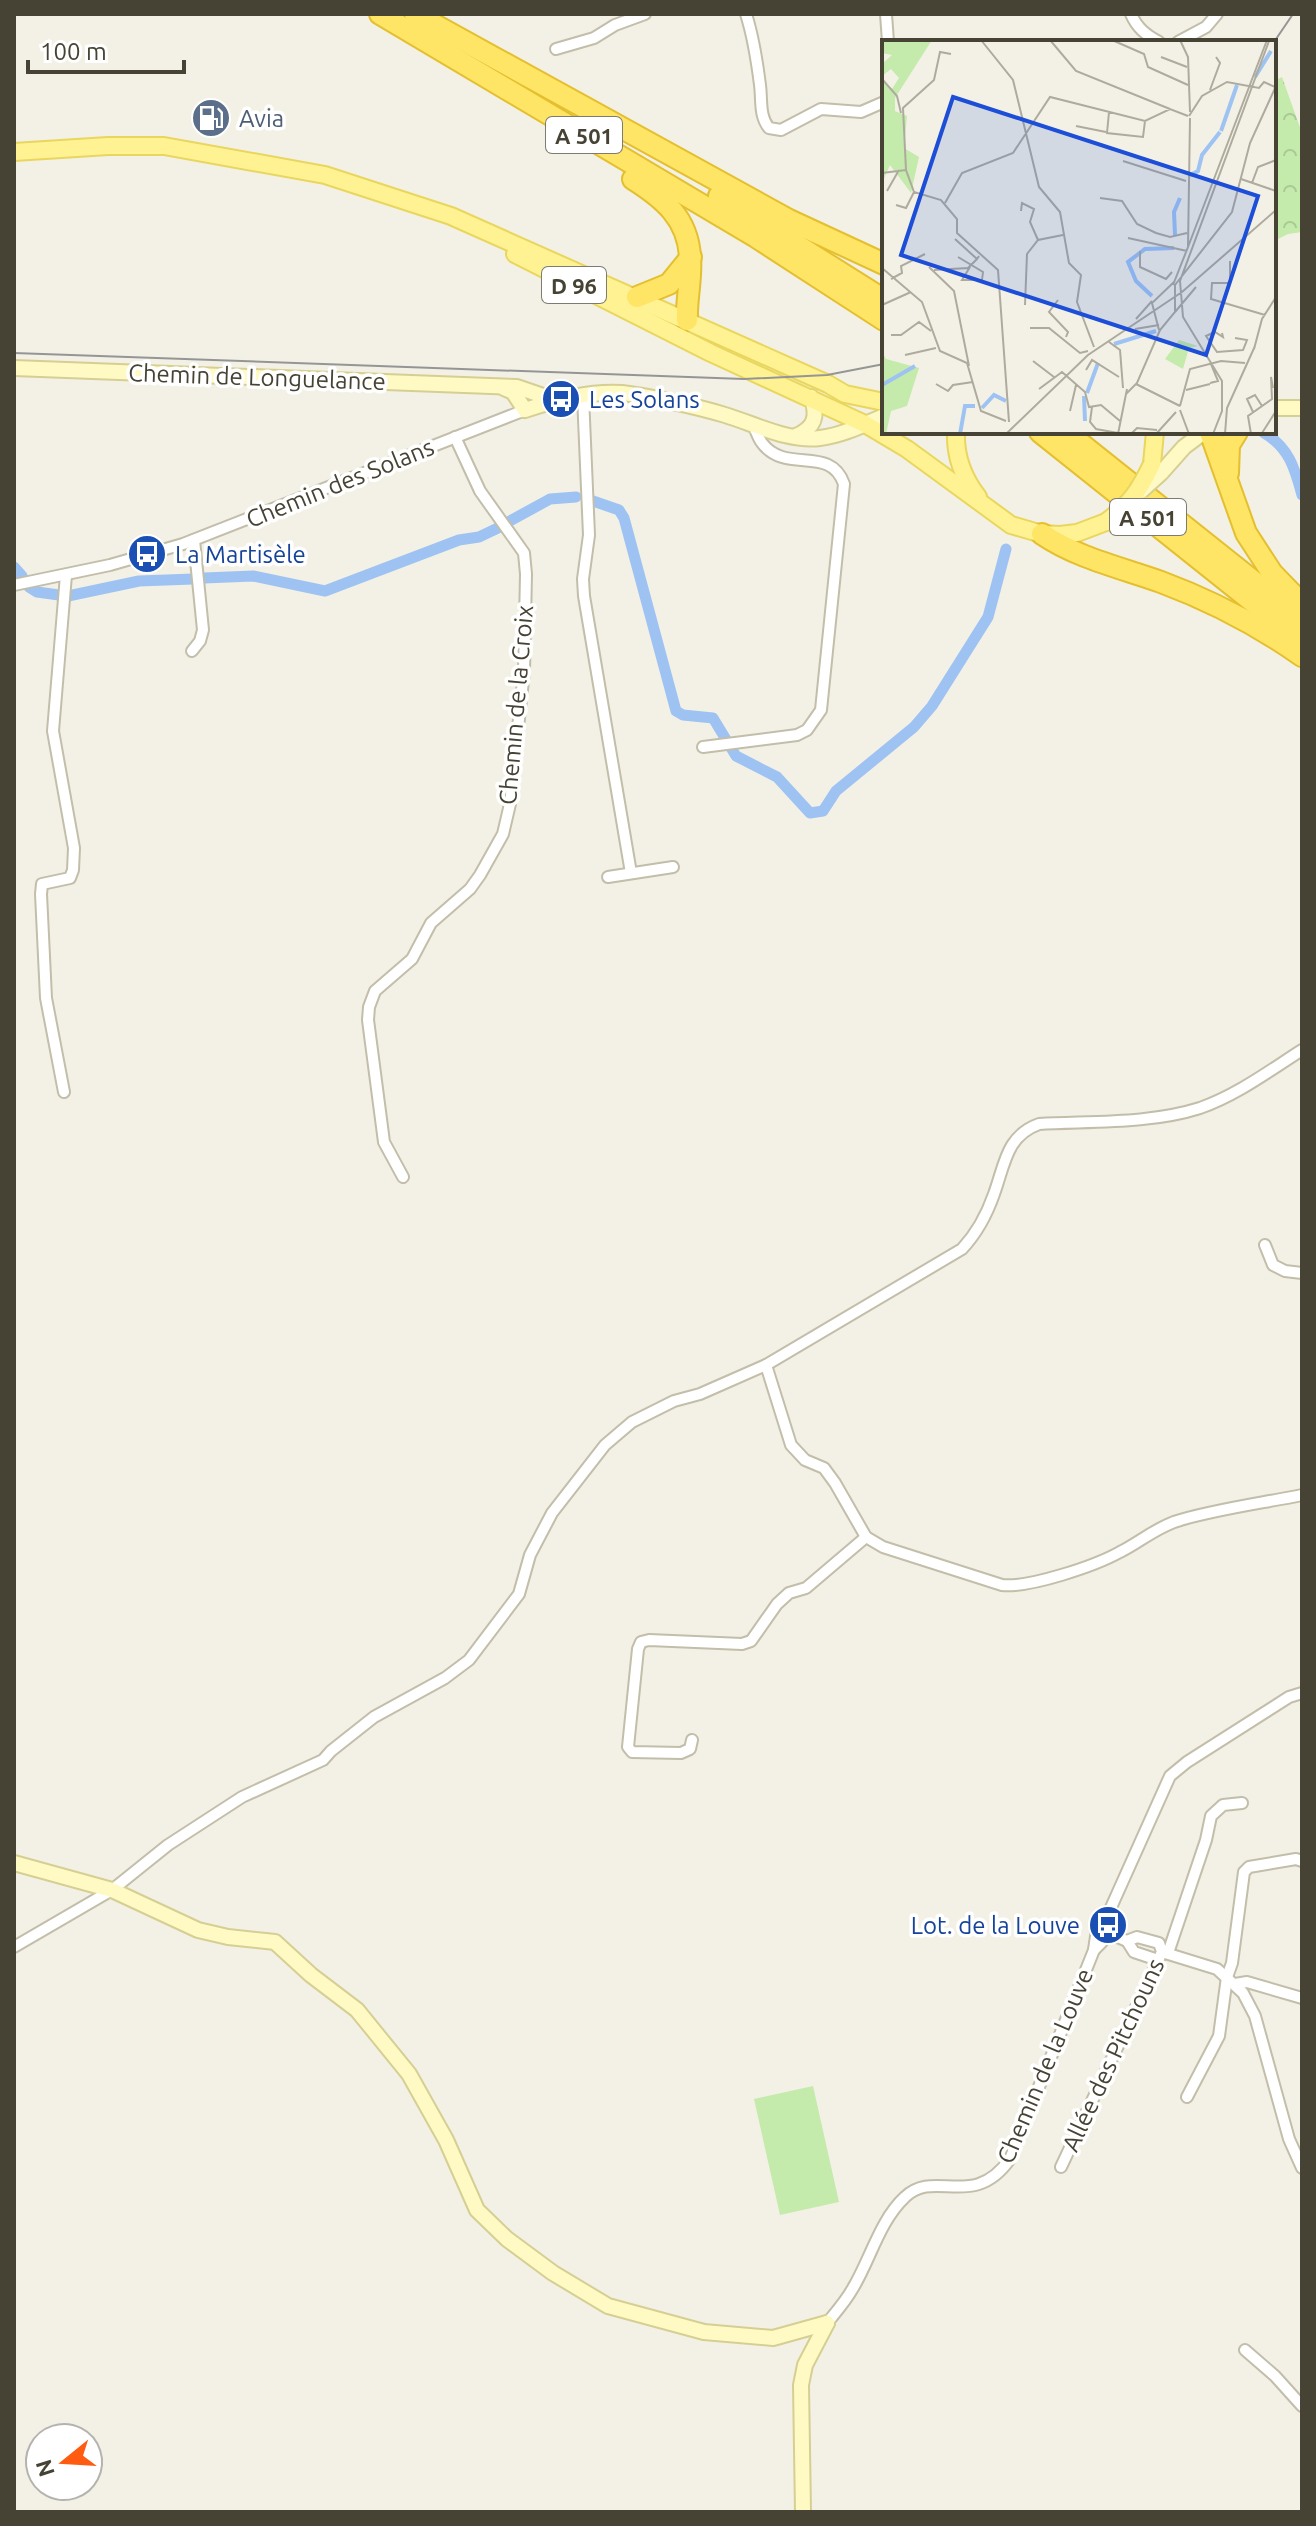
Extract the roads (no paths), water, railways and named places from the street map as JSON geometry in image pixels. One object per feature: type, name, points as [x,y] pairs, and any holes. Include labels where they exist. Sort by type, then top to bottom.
[{"type":"highway","name":"A 501","points":[[380,14],[472,47],[747,213],[882,299]]},
{"type":"highway","name":"A 501","points":[[414,24],[882,319]]},
{"type":"highway","points":[[414,24],[670,205],[686,230],[691,257],[687,320]]},
{"type":"highway","points":[[472,47],[789,220],[882,263]]},
{"type":"highway","points":[[637,297],[669,284],[691,257]]},
{"type":"highway","name":"A 501","points":[[1043,434],[1302,641]]},
{"type":"highway","name":"A 501","points":[[1069,434],[1302,620]]},
{"type":"highway","points":[[1208,434],[1246,533],[1272,573],[1302,604]]},
{"type":"highway","points":[[1229,489],[1226,461],[1229,445],[1236,434]]},
{"type":"highway","points":[[1042,534],[1066,549],[1177,588],[1248,620],[1302,656]]},
{"type":"main road","name":"D 96","points":[[14,152],[108,146],[186,149],[299,169],[451,216],[637,297],[845,394],[882,402]]},
{"type":"main road","name":"D 96","points":[[413,203],[865,424],[907,449],[985,506]]},
{"type":"main road","points":[[687,320],[691,333],[744,364]]},
{"type":"main road","points":[[956,434],[960,463],[970,486],[985,506],[1011,525],[1042,534],[1077,533],[1106,522],[1125,508],[1156,468],[1155,434]]},
{"type":"street","points":[[556,49],[565,49],[594,38],[615,25],[645,14]]},
{"type":"street","points":[[746,14],[760,82],[763,119],[769,128],[781,130],[821,109],[861,112],[882,103]]},
{"type":"street","points":[[886,14],[888,40]]},
{"type":"street","points":[[1131,14],[1135,23],[1155,40]]},
{"type":"street","points":[[1182,40],[1206,27],[1217,14]]},
{"type":"street","name":"Chemin de Longuelance","points":[[14,368],[527,388],[555,400]]},
{"type":"street","points":[[500,387],[513,392],[525,410],[555,400],[622,393],[722,414],[796,436],[817,438],[839,434],[882,417]]},
{"type":"street","points":[[796,436],[808,430],[814,422],[815,406],[803,393]]},
{"type":"street","points":[[584,419],[601,394]]},
{"type":"street","points":[[583,396],[589,535],[584,596],[631,873]]},
{"type":"street","points":[[1276,408],[1302,408]]},
{"type":"street","name":"Chemin des Solans","points":[[14,585],[110,565],[194,540],[525,410]]},
{"type":"street","points":[[703,747],[797,735],[807,730],[821,710],[844,484],[838,470],[829,464],[779,456],[762,443],[753,425]]},
{"type":"street","points":[[1156,468],[1204,434]]},
{"type":"street","name":"Chemin de la Croix","points":[[403,1177],[384,1142],[368,1020],[369,1007],[375,991],[412,959],[431,923],[470,889],[503,834],[510,804],[524,671],[524,553],[480,491],[455,437]]},
{"type":"street","points":[[192,651],[200,641],[203,630],[194,540]]},
{"type":"street","points":[[64,1092],[46,998],[41,894],[42,884],[70,878],[73,870],[74,848],[53,731],[66,575]]},
{"type":"street","points":[[608,877],[673,867]]},
{"type":"street","points":[[14,1947],[112,1890],[168,1845],[242,1797],[323,1760],[374,1717],[445,1678],[469,1660],[519,1594],[530,1555],[552,1513],[605,1445],[632,1422],[674,1401],[700,1394],[766,1365],[962,1249],[973,1237],[993,1197],[1008,1147],[1024,1129],[1039,1124],[1157,1117],[1198,1108],[1232,1094],[1302,1050]]},
{"type":"street","points":[[1265,1245],[1273,1265],[1285,1271],[1302,1273]]},
{"type":"street","points":[[766,1365],[791,1445],[805,1460],[824,1468],[866,1537],[883,1547],[1002,1585],[1015,1586],[1082,1567],[1121,1552],[1147,1533],[1177,1521],[1302,1495]]},
{"type":"street","points":[[692,1740],[690,1749],[681,1753],[632,1752],[628,1747],[641,1642],[742,1644],[751,1641],[777,1604],[789,1593],[806,1588],[866,1537]]},
{"type":"street","name":"Chemin de la Louve","points":[[827,2323],[852,2290],[891,2215],[905,2196],[916,2190],[942,2186],[973,2187],[990,2181],[1010,2159],[1101,1931],[1170,1776],[1289,1697],[1302,1693]]},
{"type":"street","name":"Allée des Pitchouns","points":[[1061,2167],[1162,1952],[1206,1840],[1211,1816],[1223,1805],[1242,1803]]},
{"type":"street","points":[[1187,2097],[1219,2036],[1231,1981],[1244,1872],[1249,1867],[1296,1859],[1302,1861]]},
{"type":"street","points":[[14,1863],[112,1890],[198,1930],[275,1942],[311,1975],[357,2010],[409,2074],[446,2140],[477,2210],[507,2239],[553,2273],[608,2306],[704,2332],[773,2338],[827,2323]]},
{"type":"street","points":[[1101,1931],[1127,1941],[1134,1952],[1162,1952]]},
{"type":"street","points":[[1127,1941],[1137,1937],[1162,1952],[1217,1969],[1243,1993],[1255,2016],[1289,2139],[1302,2168]]},
{"type":"street","points":[[1231,1981],[1247,1982],[1302,1998]]},
{"type":"street","points":[[803,2512],[801,2385],[805,2365],[827,2323]]},
{"type":"street","points":[[1245,2350],[1275,2376],[1302,2406]]},
{"type":"waterway","points":[[1266,434],[1285,452],[1302,495]]},
{"type":"waterway","points":[[508,522],[550,499],[576,497]]},
{"type":"waterway","points":[[593,501],[619,510],[624,518],[676,711],[683,715],[713,718],[736,756],[777,777],[810,813],[823,811],[836,791],[914,727],[932,706],[988,617],[1006,549]]},
{"type":"waterway","points":[[204,578],[253,576],[325,591],[500,527]]},
{"type":"waterway","points":[[14,567],[22,576]]},
{"type":"waterway","points":[[68,596],[139,581],[193,579]]},
{"type":"waterway","points":[[29,587],[37,592],[59,595]]},
{"type":"tram line","points":[[1275,40],[1293,14]]},
{"type":"tram line","points":[[14,353],[744,379],[827,375],[882,364]]},
{"type":"place","name":"Avia","points":[[211,118]]},
{"type":"place","name":"Les Solans","points":[[561,399]]},
{"type":"place","name":"La Martisèle","points":[[147,554]]},
{"type":"place","name":"Lot. de la Louve","points":[[1108,1925]]}]
